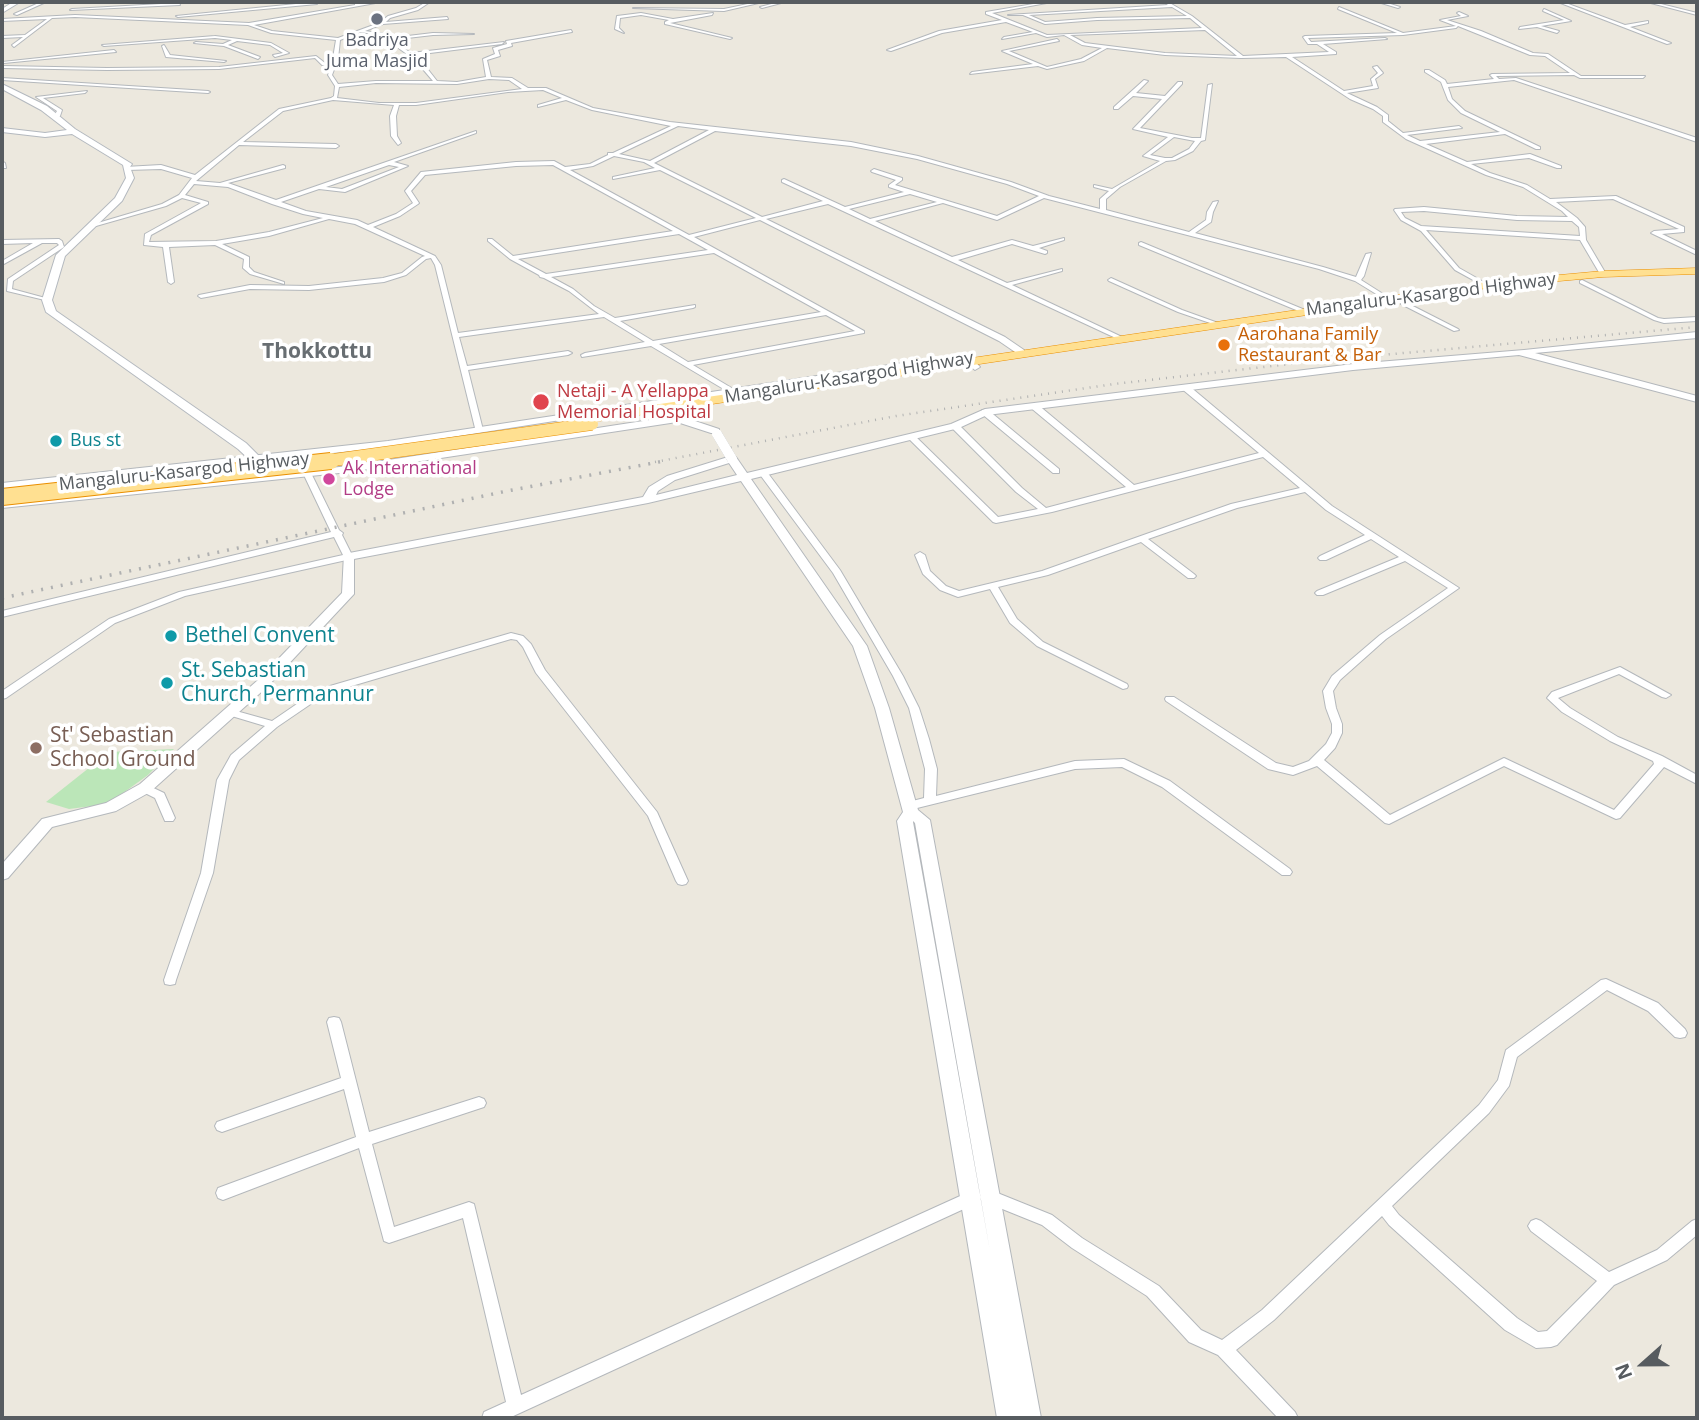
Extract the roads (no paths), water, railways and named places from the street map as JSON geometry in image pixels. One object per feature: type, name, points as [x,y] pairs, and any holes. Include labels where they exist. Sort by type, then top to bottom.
[{"type":"highway","name":"Mangaluru-Kasargod Highway","points":[[2,494],[308,464],[592,421],[696,409],[972,364],[1021,352],[1486,285],[1603,274],[1697,271]]},
{"type":"highway","name":"Mangaluru-Kasargod Highway","points":[[696,409],[734,393],[972,364],[1508,288],[1697,277]]},
{"type":"main road","points":[[2,9],[15,2]]},
{"type":"main road","points":[[2,89],[57,116],[70,133]]},
{"type":"main road","points":[[2,89],[43,112],[70,133],[126,167],[130,177],[120,199],[94,225],[65,246],[55,267],[47,300],[55,315],[242,446],[257,460],[265,476]]},
{"type":"main road","points":[[2,130],[45,135],[70,133]]},
{"type":"street","points":[[3,19],[44,2]]},
{"type":"street","points":[[254,2],[256,8]]},
{"type":"street","points":[[3,19],[53,16],[248,24],[379,2]]},
{"type":"street","points":[[236,10],[248,24],[261,30],[338,39],[381,23],[389,17],[417,9],[428,2]]},
{"type":"street","points":[[704,2],[724,10]]},
{"type":"street","points":[[730,38],[666,23],[724,10],[783,2]]},
{"type":"street","points":[[1050,2],[987,13],[1047,36],[1124,30],[1207,29]]},
{"type":"street","points":[[1380,2],[1398,7]]},
{"type":"street","points":[[1560,2],[1669,43]]},
{"type":"street","points":[[1649,2],[1697,13]]},
{"type":"street","points":[[14,46],[53,16],[68,10],[181,3],[177,19]]},
{"type":"street","points":[[177,19],[283,3],[316,3]]},
{"type":"street","points":[[993,16],[1185,3]]},
{"type":"street","points":[[1667,6],[1687,3]]},
{"type":"street","points":[[1170,4],[1244,55]]},
{"type":"street","points":[[1533,12],[1570,7]]},
{"type":"street","points":[[632,8],[724,10]]},
{"type":"street","points":[[622,32],[618,29],[618,17],[646,12],[645,8]]},
{"type":"street","points":[[1339,8],[1404,34]]},
{"type":"street","points":[[1520,28],[1569,21],[1544,10]]},
{"type":"street","points":[[1459,13],[1466,16],[1442,20],[1531,54],[1546,55],[1573,74],[1586,79],[1643,77]]},
{"type":"street","points":[[640,14],[673,20]]},
{"type":"street","points":[[1023,14],[1045,23],[1077,42]]},
{"type":"street","points":[[10,25],[19,18]]},
{"type":"street","points":[[381,23],[447,18]]},
{"type":"street","points":[[1016,25],[1097,19],[1192,18]]},
{"type":"street","points":[[890,50],[941,32],[1006,21]]},
{"type":"street","points":[[1624,26],[1647,22]]},
{"type":"street","points":[[1385,39],[1310,43],[1305,37],[1404,34],[1459,26]]},
{"type":"street","points":[[1532,26],[1558,32]]},
{"type":"street","points":[[2,64],[164,46],[223,45],[244,39],[261,30]]},
{"type":"street","points":[[360,31],[383,35],[388,39],[472,34]]},
{"type":"street","points":[[411,54],[571,31]]},
{"type":"street","points":[[1004,38],[1037,33]]},
{"type":"street","points":[[2,37],[24,36]]},
{"type":"street","points":[[104,45],[190,37],[244,39],[271,44],[287,53],[218,61],[168,56],[164,46]]},
{"type":"street","points":[[402,38],[408,43],[399,47],[411,54],[435,81]]},
{"type":"street","points":[[333,99],[337,86],[330,75],[336,58],[338,39]]},
{"type":"street","points":[[1105,48],[1068,64],[1047,68],[1004,51],[1059,40],[1165,54],[1287,56],[1334,52],[1319,43]]},
{"type":"street","points":[[489,78],[485,59],[498,55],[495,49],[510,45],[508,42]]},
{"type":"street","points":[[223,45],[258,58]]},
{"type":"street","points":[[1287,56],[1386,116],[1385,121],[1402,135],[1466,164],[1525,186],[1575,219],[1582,227],[1583,238],[1603,274]]},
{"type":"street","points":[[2,64],[107,69],[219,68],[316,57],[324,64],[332,65]]},
{"type":"street","points":[[972,73],[1036,65]]},
{"type":"street","points":[[1343,92],[1376,87],[1373,79],[1381,73],[1375,67]]},
{"type":"street","points":[[1427,71],[1443,81],[1450,100],[1463,112],[1538,148]]},
{"type":"street","points":[[1498,80],[1490,75],[1573,74]]},
{"type":"street","points":[[337,86],[435,81],[457,83],[489,78],[510,79],[526,89]]},
{"type":"street","points":[[2,79],[208,92]]},
{"type":"street","points":[[1444,86],[1514,79],[1697,139]]},
{"type":"street","points":[[1116,108],[1146,81]]},
{"type":"street","points":[[1180,83],[1136,129],[1199,140]]},
{"type":"street","points":[[1171,135],[1171,138],[1146,156],[1173,159],[1191,150],[1203,139],[1210,85]]},
{"type":"street","points":[[57,116],[60,111],[38,97],[109,89]]},
{"type":"street","points":[[94,225],[164,205],[181,196],[194,179],[281,110],[333,99],[397,104],[544,89],[592,109],[677,125],[814,138],[918,158],[1044,196],[1321,268],[1357,281],[1388,299]]},
{"type":"street","points":[[1132,94],[1166,98]]},
{"type":"street","points":[[540,107],[564,99]]},
{"type":"street","points":[[397,104],[393,116],[394,136],[398,144]]},
{"type":"street","points":[[561,169],[591,165],[677,125]]},
{"type":"street","points":[[1402,135],[1459,128]]},
{"type":"street","points":[[650,163],[713,130]]},
{"type":"street","points":[[274,203],[474,132]]},
{"type":"street","points":[[1419,143],[1504,133]]},
{"type":"street","points":[[240,144],[336,146]]},
{"type":"street","points":[[610,154],[639,158],[661,168],[1007,342],[1021,352]]},
{"type":"street","points":[[1466,164],[1530,156],[1559,167]]},
{"type":"street","points":[[1103,210],[1103,199],[1165,160]]},
{"type":"street","points":[[318,187],[343,191],[405,166],[388,162]]},
{"type":"street","points":[[370,226],[394,217],[416,202],[408,191],[415,179],[425,173],[554,163],[862,333],[688,364]]},
{"type":"street","points":[[126,167],[161,167],[194,179],[220,183],[305,213],[370,226],[432,256],[437,261],[480,430]]},
{"type":"street","points":[[220,183],[283,167]]},
{"type":"street","points":[[615,178],[661,168]]},
{"type":"street","points":[[874,171],[900,179],[890,185],[998,218],[1044,196]]},
{"type":"street","points":[[784,181],[1120,338]]},
{"type":"street","points":[[1096,186],[1114,191]]},
{"type":"street","points":[[844,209],[909,192]]},
{"type":"street","points":[[181,196],[205,203],[148,234],[146,244],[216,243],[269,234],[335,217]]},
{"type":"street","points":[[1548,201],[1614,197],[1682,228],[1682,231],[1654,233],[1697,253]]},
{"type":"street","points":[[687,237],[829,202]]},
{"type":"street","points":[[870,221],[943,202]]},
{"type":"street","points":[[1191,233],[1209,221],[1210,212],[1216,202]]},
{"type":"street","points":[[1486,285],[1457,269],[1420,228],[1403,219],[1397,210],[1424,209],[1517,219],[1575,219]]},
{"type":"street","points":[[1420,228],[1583,238]]},
{"type":"street","points":[[512,258],[679,232]]},
{"type":"street","points":[[1034,248],[1062,239]]},
{"type":"street","points":[[490,240],[512,258],[571,290],[606,315],[734,393]]},
{"type":"street","points":[[2,263],[41,241]]},
{"type":"street","points":[[2,242],[59,241],[65,246],[10,280],[9,290],[47,300]]},
{"type":"street","points":[[953,259],[1012,242],[1045,252]]},
{"type":"street","points":[[2,249],[17,243]]},
{"type":"street","points":[[216,243],[247,258],[246,268],[253,273],[265,279],[287,283]]},
{"type":"street","points":[[1141,244],[1303,312]]},
{"type":"street","points":[[166,245],[171,282]]},
{"type":"street","points":[[542,276],[716,251]]},
{"type":"street","points":[[1357,281],[1362,276],[1369,254]]},
{"type":"street","points":[[201,296],[250,287],[309,288],[384,280],[404,274],[432,256]]},
{"type":"street","points":[[1006,285],[1060,270]]},
{"type":"street","points":[[1111,280],[1180,311],[1218,324]]},
{"type":"street","points":[[1582,282],[1656,319],[1697,319]]},
{"type":"street","points":[[1403,303],[1456,330]]},
{"type":"street","points":[[614,320],[693,306]]},
{"type":"street","points":[[585,355],[827,313]]},
{"type":"street","points":[[457,335],[606,315]]},
{"type":"street","points":[[2,696],[112,621],[182,594],[348,557],[648,500],[747,478],[955,426],[985,412],[1185,387],[1697,335]]},
{"type":"street","points":[[1519,352],[1697,399]]},
{"type":"street","points":[[465,368],[568,353]]},
{"type":"street","points":[[1170,699],[1272,766],[1293,771],[1317,760],[1331,746],[1338,724],[1328,691],[1336,678],[1384,637],[1454,588],[1329,508],[1185,387]]},
{"type":"street","points":[[2,486],[257,460],[734,393]]},
{"type":"street","points":[[671,401],[696,409],[716,433],[860,646],[883,708],[910,810],[905,821],[981,1197],[1030,1418]]},
{"type":"street","points":[[1034,406],[1132,488]]},
{"type":"street","points":[[2,505],[398,462],[677,419],[696,409]]},
{"type":"street","points":[[985,412],[1056,471]]},
{"type":"street","points":[[677,419],[716,433]]},
{"type":"street","points":[[955,426],[1019,490],[1044,510]]},
{"type":"street","points":[[911,437],[996,520],[1265,454]]},
{"type":"street","points":[[648,500],[653,489],[671,478],[732,459]]},
{"type":"street","points":[[2,874],[47,822],[111,807],[145,789],[262,683],[348,594],[348,557],[339,533],[307,473]]},
{"type":"street","points":[[764,474],[837,572],[898,676],[914,708],[932,769],[930,801]]},
{"type":"street","points":[[920,555],[926,572],[943,588],[958,594],[1045,573],[1234,506],[1307,489]]},
{"type":"street","points":[[2,614],[339,533]]},
{"type":"street","points":[[1323,558],[1371,536]]},
{"type":"street","points":[[1142,539],[1191,576]]},
{"type":"street","points":[[1320,593],[1404,558]]},
{"type":"street","points":[[993,586],[1013,621],[1040,644],[1123,686]]},
{"type":"street","points":[[170,981],[207,873],[223,780],[235,758],[273,725],[314,697],[334,688],[511,636],[520,638],[540,671],[653,815],[682,881]]},
{"type":"street","points":[[1665,695],[1620,670],[1556,694],[1552,698],[1566,710],[1614,738],[1697,780]]},
{"type":"street","points":[[229,712],[273,725]]},
{"type":"street","points":[[1317,760],[1389,820],[1504,762],[1616,815],[1660,765],[1658,759]]},
{"type":"street","points":[[910,810],[930,801],[1075,765],[1124,763],[1166,785],[1286,872]]},
{"type":"street","points":[[145,789],[160,796],[169,818]]},
{"type":"street","points":[[1224,1349],[1268,1315],[1485,1109],[1504,1082],[1511,1054],[1606,984],[1653,1007],[1680,1033]]},
{"type":"street","points":[[334,1022],[389,1236],[469,1209],[515,1406]]},
{"type":"street","points":[[222,1126],[349,1081]]},
{"type":"street","points":[[223,1193],[364,1140],[478,1103]]},
{"type":"street","points":[[981,1197],[1008,1418]]},
{"type":"street","points":[[490,1418],[981,1197],[1046,1220],[1153,1291],[1195,1336],[1224,1349],[1289,1418]]},
{"type":"street","points":[[1383,1206],[1394,1220],[1511,1324],[1536,1340],[1550,1339],[1608,1280],[1662,1255],[1697,1226]]},
{"type":"street","points":[[1536,1226],[1608,1280]]},
{"type":"railway","points":[[655,462],[896,416],[1114,384],[1325,360],[1697,327]]},
{"type":"railway","points":[[2,598],[507,491],[664,461]]},
{"type":"place","name":"Badriya Juma Masjid","points":[[377,19]]},
{"type":"place","name":"Aarohana Family Restaurant & Bar","points":[[1224,345]]},
{"type":"place","name":"Netaji - A Yellappa Memorial Hospital","points":[[541,402]]},
{"type":"place","name":"Bus st","points":[[56,441]]},
{"type":"place","name":"Ak International Lodge","points":[[329,479]]},
{"type":"place","name":"Bethel Convent","points":[[171,636]]},
{"type":"place","name":"St. Sebastian Church, Permannur","points":[[167,683]]},
{"type":"place","name":"St' Sebastian School Ground","points":[[36,748]]},
{"type":"district","name":"Thokkottu","points":[[317,352]]}]
